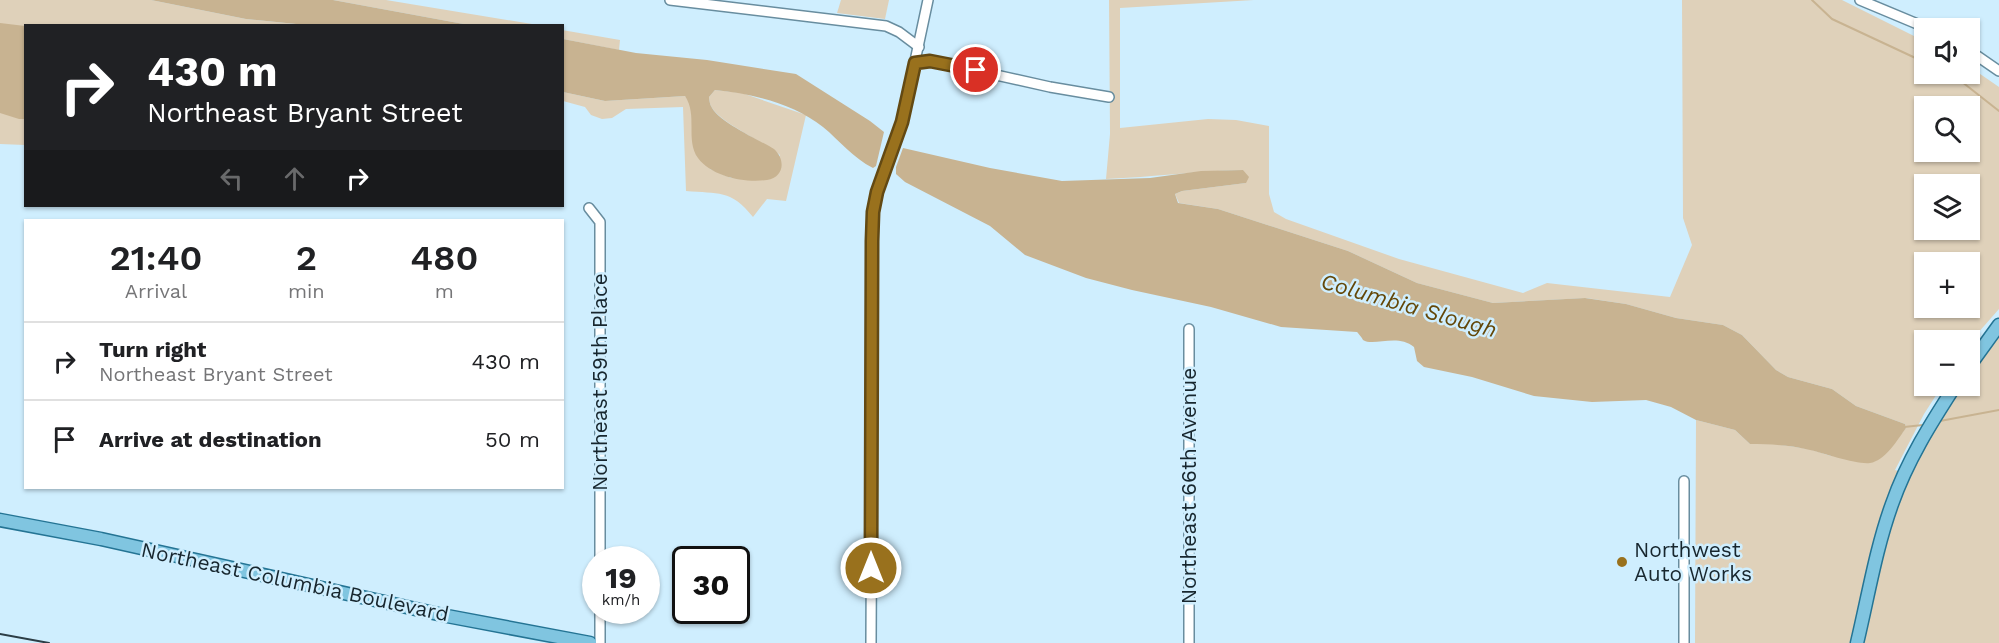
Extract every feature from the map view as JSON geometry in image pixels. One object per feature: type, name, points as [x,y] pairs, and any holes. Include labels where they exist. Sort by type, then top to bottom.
[{"type":"main road","points":[[1980,351],[1999,325]]},
{"type":"main road","points":[[1857,643],[1892,502],[1930,425],[1949,396]]},
{"type":"main road","name":"Northeast Columbia Boulevard","points":[[0,520],[101,539],[447,616],[590,643]]},
{"type":"street","points":[[670,0],[886,26],[899,32],[919,47]]},
{"type":"street","points":[[871,643],[873,212],[879,185],[902,122],[928,0]]},
{"type":"street","points":[[1860,0],[1914,23]]},
{"type":"street","points":[[1980,58],[1999,71]]},
{"type":"street","points":[[915,63],[930,61],[942,63],[1050,87],[1109,97]]},
{"type":"street","name":"Northeast 59th Place","points":[[589,208],[600,222],[600,546]]},
{"type":"street","name":"Northeast 66th Avenue","points":[[1189,329],[1189,643]]},
{"type":"street","points":[[1683,643],[1684,481]]},
{"type":"street","points":[[600,624],[600,643]]},
{"type":"shaded area","points":[[0,0],[151,0],[246,19],[296,24],[24,24],[24,145],[0,144]]},
{"type":"shaded area","points":[[333,0],[386,0],[532,24],[464,24]]},
{"type":"shaded area","points":[[841,0],[889,0],[885,19],[837,13]]},
{"type":"shaded area","points":[[1109,0],[1254,0],[1120,8],[1120,128],[1208,119],[1236,120],[1269,126],[1269,194],[1274,212],[1286,219],[1399,259],[1523,293],[1547,283],[1670,297],[1692,245],[1683,218],[1682,0],[1842,0],[1914,36],[1914,84],[1980,84],[1980,74],[1999,87],[1999,309],[1980,331],[1914,330],[1914,396],[1936,396],[1895,470],[1909,475],[1957,396],[1980,396],[1980,360],[1999,335],[1999,643],[1695,643],[1696,420],[1735,430],[1750,444],[1775,444],[1809,449],[1831,456],[1883,456],[1906,428],[1905,424],[1856,406],[1832,389],[1788,377],[1776,370],[1742,335],[1723,325],[1676,318],[1626,304],[1586,298],[1493,303],[1417,283],[1348,251],[1218,209],[1179,203],[1175,194],[1182,191],[1246,183],[1243,170],[1106,179],[1110,134]]},
{"type":"shaded area","points":[[564,30],[620,40],[619,50],[564,39]]},
{"type":"shaded area","points":[[715,90],[742,93],[806,115],[786,201],[767,199],[753,217],[731,197],[715,193],[686,191],[683,107],[626,109],[612,118],[602,119],[591,115],[585,107],[564,101],[564,92],[605,101],[685,96],[691,104],[692,119],[710,169],[731,178],[768,179],[780,155],[723,119],[715,112],[709,97]]},
{"type":"water","points":[[151,0],[333,0],[464,24],[296,24],[246,19]]},
{"type":"water","points":[[0,23],[24,26],[24,119],[0,113]]},
{"type":"water","points":[[564,39],[636,53],[707,60],[796,74],[884,132],[876,166],[873,168],[859,159],[823,127],[799,112],[758,97],[715,90],[709,97],[715,112],[730,124],[774,149],[782,163],[780,172],[773,178],[758,181],[739,179],[712,170],[698,158],[692,143],[691,111],[685,96],[605,101],[564,92]]},
{"type":"water","points":[[903,148],[990,168],[1062,181],[1150,178],[1201,171],[1243,170],[1249,177],[1246,183],[1182,191],[1175,194],[1178,203],[1218,209],[1348,251],[1417,283],[1493,303],[1585,298],[1626,304],[1676,318],[1723,325],[1742,335],[1776,370],[1788,377],[1832,389],[1856,406],[1905,424],[1906,428],[1886,454],[1870,463],[1849,461],[1795,447],[1750,444],[1735,430],[1696,420],[1671,407],[1646,400],[1592,402],[1534,396],[1472,377],[1424,367],[1417,361],[1414,347],[1400,341],[1368,342],[1363,340],[1357,332],[1281,327],[1211,307],[1086,278],[1025,255],[990,226],[905,182],[896,174],[896,167]]},
{"type":"waterway","name":"Columbia Slough","points":[[1812,0],[1832,19],[1914,57]]},
{"type":"waterway","name":"Columbia Slough","points":[[1965,84],[1999,111]]},
{"type":"waterway","name":"Columbia Slough","points":[[1940,421],[1999,410]]},
{"type":"waterway","name":"Columbia Slough","points":[[1904,427],[1923,425]]},
{"type":"railway","points":[[0,634],[49,643]]},
{"type":"place","name":"Northwest Auto Works","points":[[1622,562]]},
{"type":"route","points":[[871,568],[874,204],[902,122],[915,63],[930,61],[976,70]]}]
